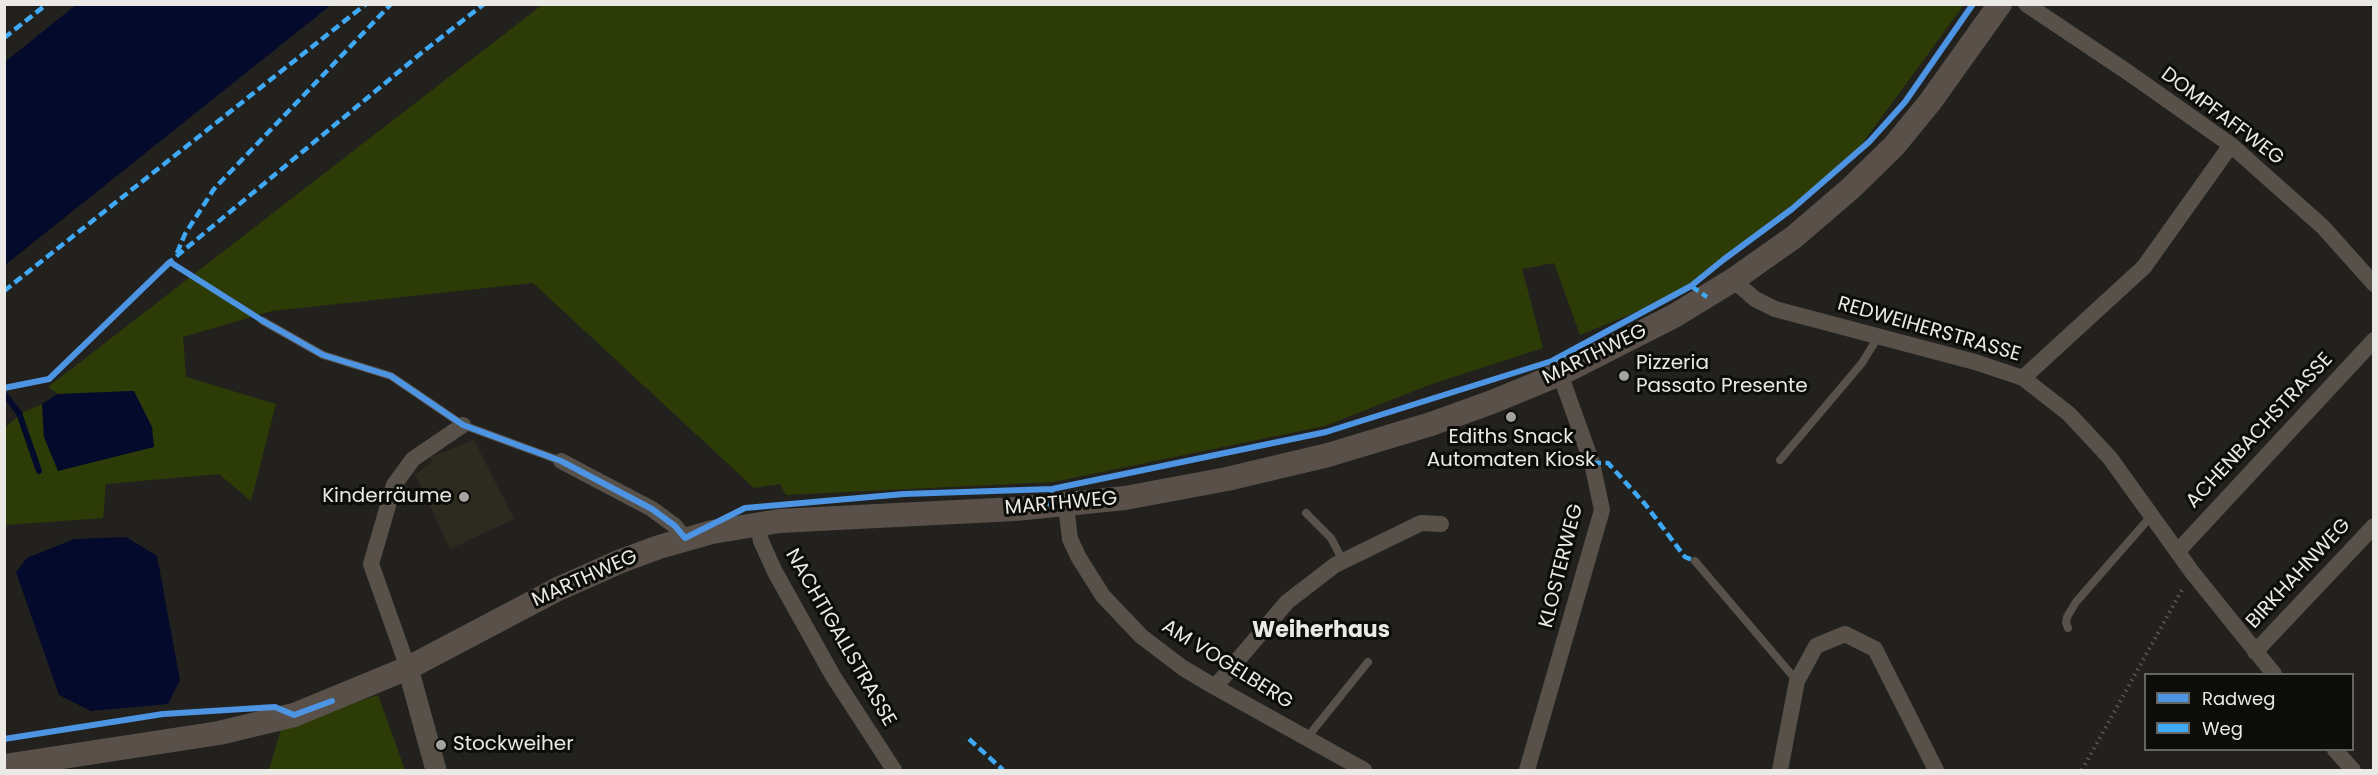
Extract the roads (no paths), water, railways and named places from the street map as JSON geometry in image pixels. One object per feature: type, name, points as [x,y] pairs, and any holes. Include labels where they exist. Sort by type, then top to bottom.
[{"type":"main road","name":"MARTHWEG","points":[[4,766],[219,733],[314,708],[408,668],[558,589],[630,557],[685,538],[758,524],[807,519],[1066,505],[1176,489],[1328,454],[1431,424],[1492,402],[1560,374],[1674,316],[1733,280],[1809,225],[1882,159],[1930,102],[2000,4]]},
{"type":"street","name":"DOMPFAFFWEG","points":[[2026,4],[2231,145],[2323,227],[2373,284]]},
{"type":"street","points":[[2022,378],[2144,267],[2231,145]]},
{"type":"street","name":"REDWEIHERSTRASSE","points":[[1733,280],[1755,299],[1776,309],[1975,362],[2022,378],[2069,414],[2103,451],[2192,572],[2272,673]]},
{"type":"street","name":"ACHENBACHSTRASSE","points":[[2178,550],[2373,340]]},
{"type":"street","name":"KLOSTERWEG","points":[[1527,771],[1602,510],[1592,463],[1560,374]]},
{"type":"street","points":[[436,771],[408,668],[371,564],[394,485],[414,459],[463,425]]},
{"type":"street","points":[[561,461],[652,509],[675,526],[685,538]]},
{"type":"street","name":"AM VOGELBERG","points":[[1066,505],[1070,540],[1089,577],[1103,596],[1142,636],[1184,668],[1215,687],[1364,771]]},
{"type":"street","points":[[1215,687],[1287,602],[1335,565],[1421,523],[1441,524]]},
{"type":"street","name":"NACHTIGALLSTRASSE","points":[[758,524],[760,541],[775,572],[833,676],[894,771]]},
{"type":"street","name":"BIRKHAHNWEG","points":[[2255,651],[2373,526]]},
{"type":"street","points":[[1780,771],[1797,681],[1816,646],[1845,634],[1875,649],[1936,771]]},
{"type":"street","points":[[2337,751],[2353,771]]},
{"type":"lane","points":[[263,321],[323,355],[391,376],[463,425],[561,461]]},
{"type":"lane","points":[[1780,460],[1862,363],[1878,337]]},
{"type":"lane","points":[[1306,513],[1331,538],[1343,561]]},
{"type":"lane","points":[[2068,628],[2067,617],[2076,602],[2152,515]]},
{"type":"lane","points":[[1695,561],[1797,681]]},
{"type":"lane","points":[[1306,739],[1368,662]]},
{"type":"water","points":[[77,4],[331,5],[5,265],[5,62]]},
{"type":"water","points":[[134,391],[152,427],[154,447],[58,471],[44,437],[42,404],[58,394]]},
{"type":"water","points":[[126,537],[157,556],[180,680],[168,704],[91,711],[59,695],[16,572],[27,558],[74,539]]},
{"type":"waterway","points":[[6,396],[19,413],[39,471]]},
{"type":"place","name":"Pizzeria Passato Presente","points":[[1624,376]]},
{"type":"place","name":"Ediths Snack Automaten Kiosk","points":[[1511,417]]},
{"type":"place","name":"Kinderräume","points":[[464,497]]},
{"type":"place","name":"Stockweiher","points":[[441,745]]},
{"type":"district","name":"Weiherhaus","points":[[1321,631]]}]
